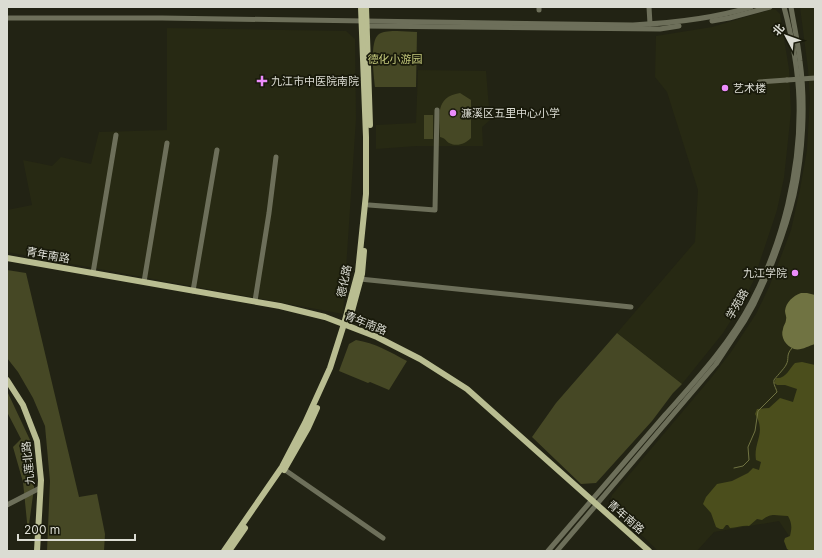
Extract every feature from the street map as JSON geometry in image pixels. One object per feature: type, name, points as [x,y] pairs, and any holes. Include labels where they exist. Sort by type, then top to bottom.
[{"type":"main road","name":"德化路","points":[[229,551],[285,470],[309,425],[333,370],[360,279],[370,193],[370,136],[364,24],[361,7]]},
{"type":"main road","name":"德化路","points":[[224,551],[282,466],[305,423],[330,368],[346,325],[358,272],[366,194],[364,24],[366,7]]},
{"type":"main road","name":"青年南路","points":[[7,258],[280,306],[325,317],[377,337],[420,359],[467,389],[649,551]]},
{"type":"main road","name":"九莲北路","points":[[7,380],[23,405],[37,441],[41,480],[37,551]]},
{"type":"street","points":[[649,7],[650,24]]},
{"type":"street","points":[[364,24],[650,24],[695,20],[726,15],[751,7]]},
{"type":"street","points":[[7,18],[162,18],[364,24],[660,29],[729,18],[770,7]]},
{"type":"street","name":"学苑路","points":[[557,551],[595,502],[711,363],[748,308],[764,275],[777,240],[789,195],[797,147],[799,100],[795,62],[784,7]]},
{"type":"street","name":"学苑路","points":[[548,551],[595,502],[716,364],[754,304],[767,277],[780,243],[794,195],[801,148],[802,100],[800,62],[790,7]]},
{"type":"street","points":[[759,82],[815,78]]},
{"type":"street","points":[[369,205],[435,210],[437,110]]},
{"type":"street","points":[[93,273],[116,135]]},
{"type":"street","points":[[144,282],[167,143]]},
{"type":"street","points":[[193,291],[217,150]]},
{"type":"street","points":[[255,302],[276,157]]},
{"type":"street","points":[[360,279],[631,308]]},
{"type":"street","points":[[285,470],[383,538]]},
{"type":"street","points":[[7,505],[40,488]]},
{"type":"shaded area","name":"九江学院","points":[[800,7],[815,7],[815,551],[799,551],[779,521],[714,532],[697,551],[658,551],[616,510],[611,503],[612,495],[711,378],[731,352],[756,314],[780,259],[791,230],[807,150],[810,99],[808,69]]},
{"type":"shaded area","name":"九江学院","points":[[772,9],[776,10],[780,14],[789,69],[791,112],[784,178],[777,210],[753,282],[742,303],[723,333],[682,384],[617,333],[695,242],[698,190],[667,92],[655,77],[656,36],[712,27]]},
{"type":"shaded area","points":[[167,28],[346,31],[355,39],[356,119],[343,314],[7,252],[7,210],[32,205],[23,160],[52,166],[61,157],[91,164],[99,132],[167,130]]},
{"type":"shaded area","name":"濂溪区五里中心小学","points":[[418,70],[486,71],[490,120],[482,127],[483,146],[417,146],[376,149],[376,125],[416,123]]},
{"type":"shaded area","points":[[801,293],[815,295],[815,344],[802,349],[794,349],[786,343],[782,332],[786,321],[785,311],[788,302]]},
{"type":"shaded area","points":[[802,362],[815,365],[815,551],[790,551],[787,549],[784,541],[785,538],[790,536],[791,528],[788,516],[771,515],[762,520],[757,519],[749,526],[730,528],[726,525],[723,529],[720,529],[716,527],[711,513],[703,504],[706,497],[717,484],[732,481],[748,473],[753,468],[759,470],[761,462],[756,460],[756,448],[760,427],[755,414],[757,409],[769,408],[780,398],[793,402],[797,389],[774,383],[776,378],[785,375],[795,363]]},
{"type":"green space","name":"德化小游园","points":[[383,32],[417,32],[416,87],[375,87],[373,51],[376,38]]},
{"type":"green space","points":[[460,93],[471,100],[471,138],[464,143],[455,145],[440,137],[439,115],[442,103],[452,95]]},
{"type":"green space","points":[[424,115],[433,115],[433,139],[424,139]]},
{"type":"green space","points":[[7,270],[26,273],[79,497],[97,494],[105,534],[104,551],[47,551],[50,481],[45,426],[33,398],[18,372],[7,358]]},
{"type":"green space","points":[[617,333],[682,384],[673,393],[652,421],[596,483],[581,484],[532,437],[556,403]]},
{"type":"green space","points":[[356,340],[376,346],[407,361],[389,390],[339,371],[349,344]]},
{"type":"green space","points":[[7,391],[30,440],[34,471],[34,488],[28,532],[23,482],[13,447],[21,439],[7,412]]},
{"type":"waterway","points":[[734,468],[743,466],[749,460],[748,447],[755,431],[758,411],[777,392],[774,380],[786,365],[788,355],[792,348]]},
{"type":"place","name":"九江市中医院南院","points":[[262,81]]},
{"type":"place","name":"艺术楼","points":[[725,88]]},
{"type":"place","name":"濂溪区五里中心小学","points":[[453,113]]},
{"type":"place","name":"九江学院","points":[[795,273]]}]
